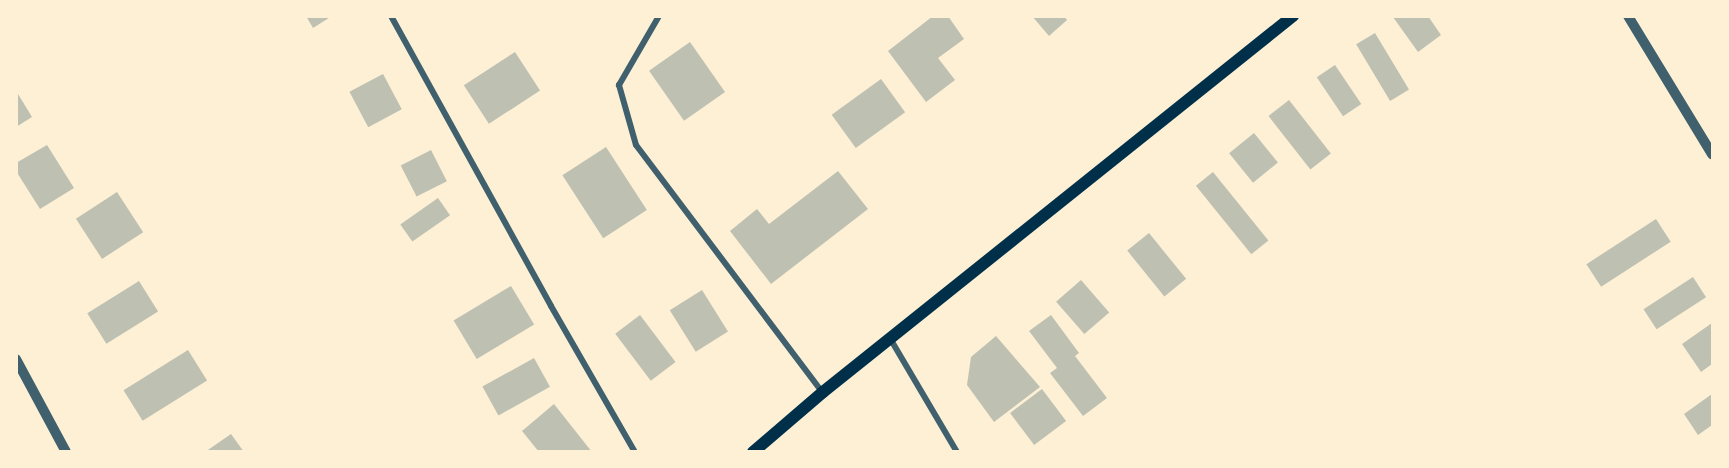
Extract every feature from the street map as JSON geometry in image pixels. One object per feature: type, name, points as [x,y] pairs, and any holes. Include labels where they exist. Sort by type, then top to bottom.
[{"type":"main road","points":[[753,452],[823,392],[891,340],[1293,16]]},
{"type":"street","points":[[391,16],[635,452]]},
{"type":"street","points":[[659,16],[619,85],[636,145],[823,392]]},
{"type":"street","points":[[1628,16],[1713,154]]},
{"type":"street","points":[[891,340],[957,452]]},
{"type":"street","points":[[16,359],[66,452]]},
{"type":"building","points":[[306,16],[332,16],[313,28]]},
{"type":"building","points":[[933,16],[948,16],[964,39],[938,58],[955,80],[926,102],[888,51]]},
{"type":"building","points":[[1032,16],[1064,16],[1067,20],[1049,36]]},
{"type":"building","points":[[1428,16],[1441,35],[1418,52],[1393,17]]},
{"type":"building","points":[[1375,33],[1409,90],[1390,101],[1356,44]]},
{"type":"building","points":[[690,42],[725,92],[684,121],[649,71]]},
{"type":"building","points":[[515,52],[540,91],[489,124],[464,85]]},
{"type":"building","points":[[1335,65],[1361,104],[1343,116],[1317,77]]},
{"type":"building","points":[[383,74],[402,109],[368,127],[349,92]]},
{"type":"building","points":[[881,79],[905,112],[856,148],[832,115]]},
{"type":"building","points":[[18,94],[32,117],[16,127],[16,96]]},
{"type":"building","points":[[1289,100],[1331,154],[1310,170],[1269,116]]},
{"type":"building","points":[[1254,133],[1278,163],[1253,183],[1229,153]]},
{"type":"building","points":[[47,145],[74,188],[40,209],[16,171],[16,163]]},
{"type":"building","points":[[606,147],[647,210],[603,238],[562,175]]},
{"type":"building","points":[[431,150],[447,181],[417,197],[401,165]]},
{"type":"building","points":[[838,171],[868,209],[771,284],[730,231],[757,209],[769,224]]},
{"type":"building","points":[[1213,172],[1268,240],[1251,254],[1196,186]]},
{"type":"building","points":[[117,192],[143,232],[102,259],[76,219]]},
{"type":"building","points":[[438,198],[450,215],[412,242],[400,224]]},
{"type":"building","points":[[1656,219],[1671,242],[1601,287],[1586,264]]},
{"type":"building","points":[[1149,233],[1186,279],[1164,296],[1127,251]]},
{"type":"building","points":[[1693,277],[1706,297],[1657,329],[1644,309]]},
{"type":"building","points":[[1081,280],[1109,312],[1084,334],[1056,302]]},
{"type":"building","points":[[139,281],[158,312],[106,344],[87,313]]},
{"type":"building","points":[[511,286],[534,325],[477,359],[454,321]]},
{"type":"building","points":[[702,290],[728,332],[696,352],[670,310]]},
{"type":"building","points":[[640,315],[676,362],[651,381],[615,334]]},
{"type":"building","points":[[1051,315],[1079,353],[1075,356],[1107,398],[1083,416],[1050,373],[1057,368],[1029,331]]},
{"type":"building","points":[[1712,323],[1712,364],[1701,372],[1682,344]]},
{"type":"building","points":[[996,336],[1040,387],[994,422],[967,385],[971,357]]},
{"type":"building","points":[[188,350],[207,381],[143,421],[124,390]]},
{"type":"building","points":[[534,358],[550,387],[498,415],[482,387]]},
{"type":"building","points":[[1042,389],[1066,421],[1034,445],[1010,413]]},
{"type":"building","points":[[1712,394],[1712,425],[1698,435],[1684,414]]},
{"type":"building","points":[[554,404],[592,452],[539,452],[522,431]]},
{"type":"building","points":[[231,434],[244,452],[205,452]]}]
